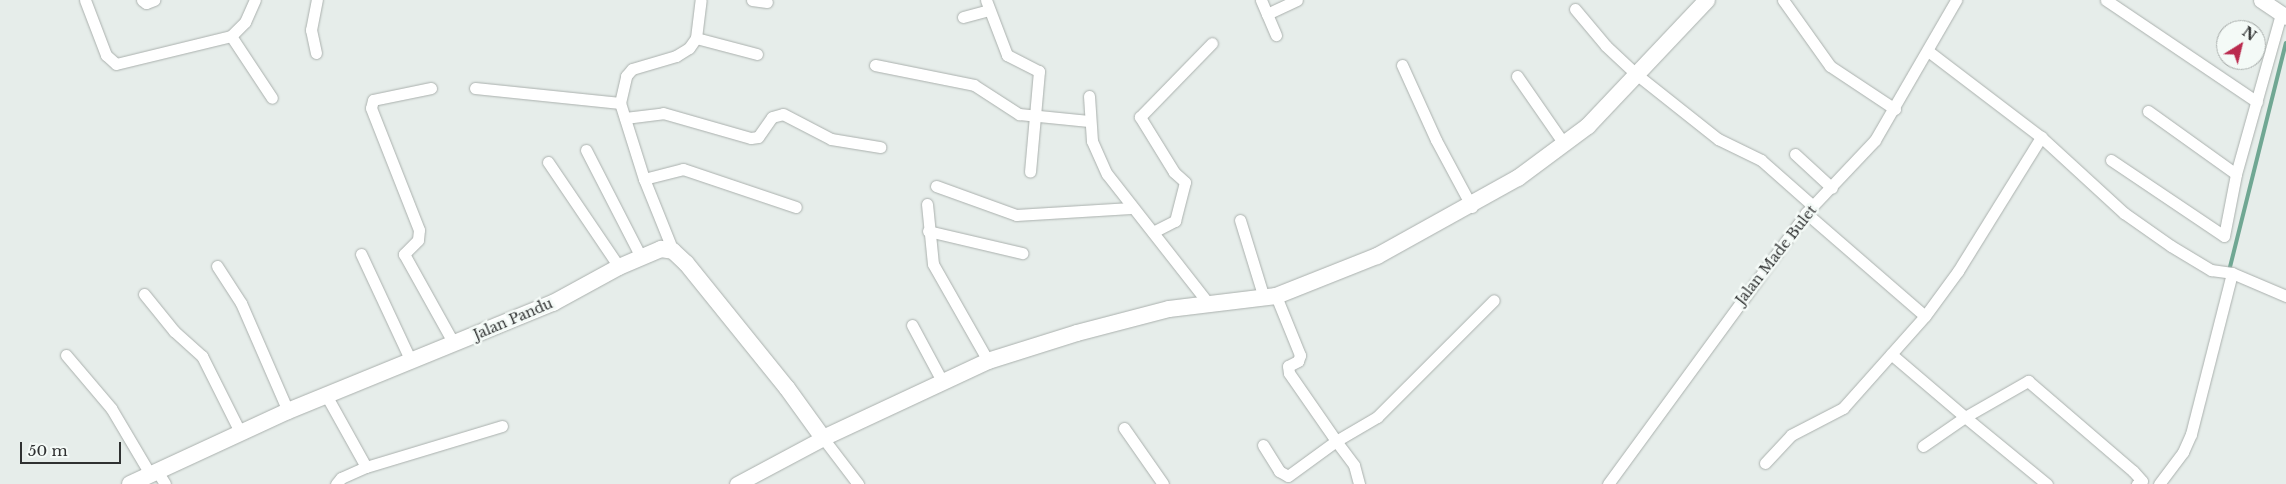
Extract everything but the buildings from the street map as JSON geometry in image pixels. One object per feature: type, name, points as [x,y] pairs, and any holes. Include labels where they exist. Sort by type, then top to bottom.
[{"type":"main road","points":[[673,251],[826,437],[988,361],[1077,333],[1169,309],[1270,297],[1363,263],[1472,207],[1588,126],[1707,0]]},
{"type":"main road","name":"Jalan Pandu","points":[[130,484],[157,476],[240,432],[288,411],[553,303],[641,257],[661,249],[673,251]]},
{"type":"street","points":[[85,0],[106,55],[116,64],[231,36],[245,22],[255,0]]},
{"type":"street","points":[[142,0],[146,3],[154,0]]},
{"type":"street","points":[[316,52],[312,30],[317,0]]},
{"type":"street","points":[[673,251],[644,180],[620,103],[625,81],[638,65],[680,55],[696,38],[702,0]]},
{"type":"street","points":[[752,0],[767,2]]},
{"type":"street","points":[[1261,0],[1276,36]]},
{"type":"street","points":[[1267,14],[1297,0]]},
{"type":"street","points":[[1783,0],[1830,66],[1895,109]]},
{"type":"street","name":"Jalan Made Bulet","points":[[1608,484],[1810,209],[1866,153],[1895,109],[1956,0]]},
{"type":"street","points":[[2106,0],[2256,102]]},
{"type":"street","points":[[2111,160],[2224,236],[2236,174],[2256,102],[2284,15],[2261,0]]},
{"type":"street","points":[[963,17],[987,5],[1007,55],[1040,71],[1037,117],[1030,172]]},
{"type":"street","points":[[1575,9],[1606,46],[1636,74],[1718,139],[1751,152],[1762,160],[1810,209],[1926,316]]},
{"type":"street","points":[[231,36],[272,98]]},
{"type":"street","points":[[696,38],[756,54]]},
{"type":"street","points":[[1152,232],[1175,221],[1185,182],[1174,172],[1140,117],[1212,43]]},
{"type":"street","points":[[1928,51],[2041,137],[2124,213],[2211,270],[2232,273],[2286,296]]},
{"type":"street","points":[[1402,65],[1436,140],[1472,207]]},
{"type":"street","points":[[875,66],[974,86],[1011,110],[1037,117],[1088,122]]},
{"type":"street","points":[[1517,76],[1564,144]]},
{"type":"street","points":[[431,88],[372,100],[371,108],[419,230],[418,240],[405,255],[454,344]]},
{"type":"street","points":[[475,88],[620,103]]},
{"type":"street","points":[[1089,96],[1088,122],[1098,156],[1132,208],[1208,303]]},
{"type":"street","points":[[2148,111],[2236,174]]},
{"type":"street","points":[[625,118],[663,113],[751,138],[758,138],[772,117],[783,114],[831,139],[880,147]]},
{"type":"street","points":[[1765,463],[1791,435],[1843,408],[1926,316],[1958,271],[2041,137]]},
{"type":"street","points":[[586,150],[641,257]]},
{"type":"street","points":[[1796,154],[1832,188]]},
{"type":"street","points":[[548,162],[619,267]]},
{"type":"street","points":[[644,180],[683,169],[796,207]]},
{"type":"street","points":[[936,186],[1016,215],[1132,208]]},
{"type":"street","points":[[927,204],[928,230],[933,264],[988,361]]},
{"type":"street","points":[[1240,220],[1270,297],[1300,355],[1298,361],[1288,366],[1289,373],[1354,465],[1359,484]]},
{"type":"street","points":[[928,230],[1022,253]]},
{"type":"street","points":[[361,254],[411,361]]},
{"type":"street","points":[[217,266],[241,303],[288,411]]},
{"type":"street","points":[[2159,484],[2183,452],[2191,434],[2232,273]]},
{"type":"street","points":[[144,294],[174,331],[202,356],[240,432]]},
{"type":"street","points":[[1263,445],[1279,471],[1288,476],[1336,442],[1377,417],[1494,300]]},
{"type":"street","points":[[912,325],[942,381]]},
{"type":"street","points":[[1891,354],[2048,484]]},
{"type":"street","points":[[66,355],[111,408],[157,476]]},
{"type":"street","points":[[1923,446],[1965,417],[2028,381],[2133,471],[2142,481],[2137,484]]},
{"type":"street","points":[[326,395],[366,467]]},
{"type":"street","points":[[336,484],[341,478],[366,467],[502,426]]},
{"type":"street","points":[[1124,428],[1163,484]]},
{"type":"street","points":[[737,484],[826,437],[858,484]]},
{"type":"waterway","points":[[2229,271],[2286,43]]}]
